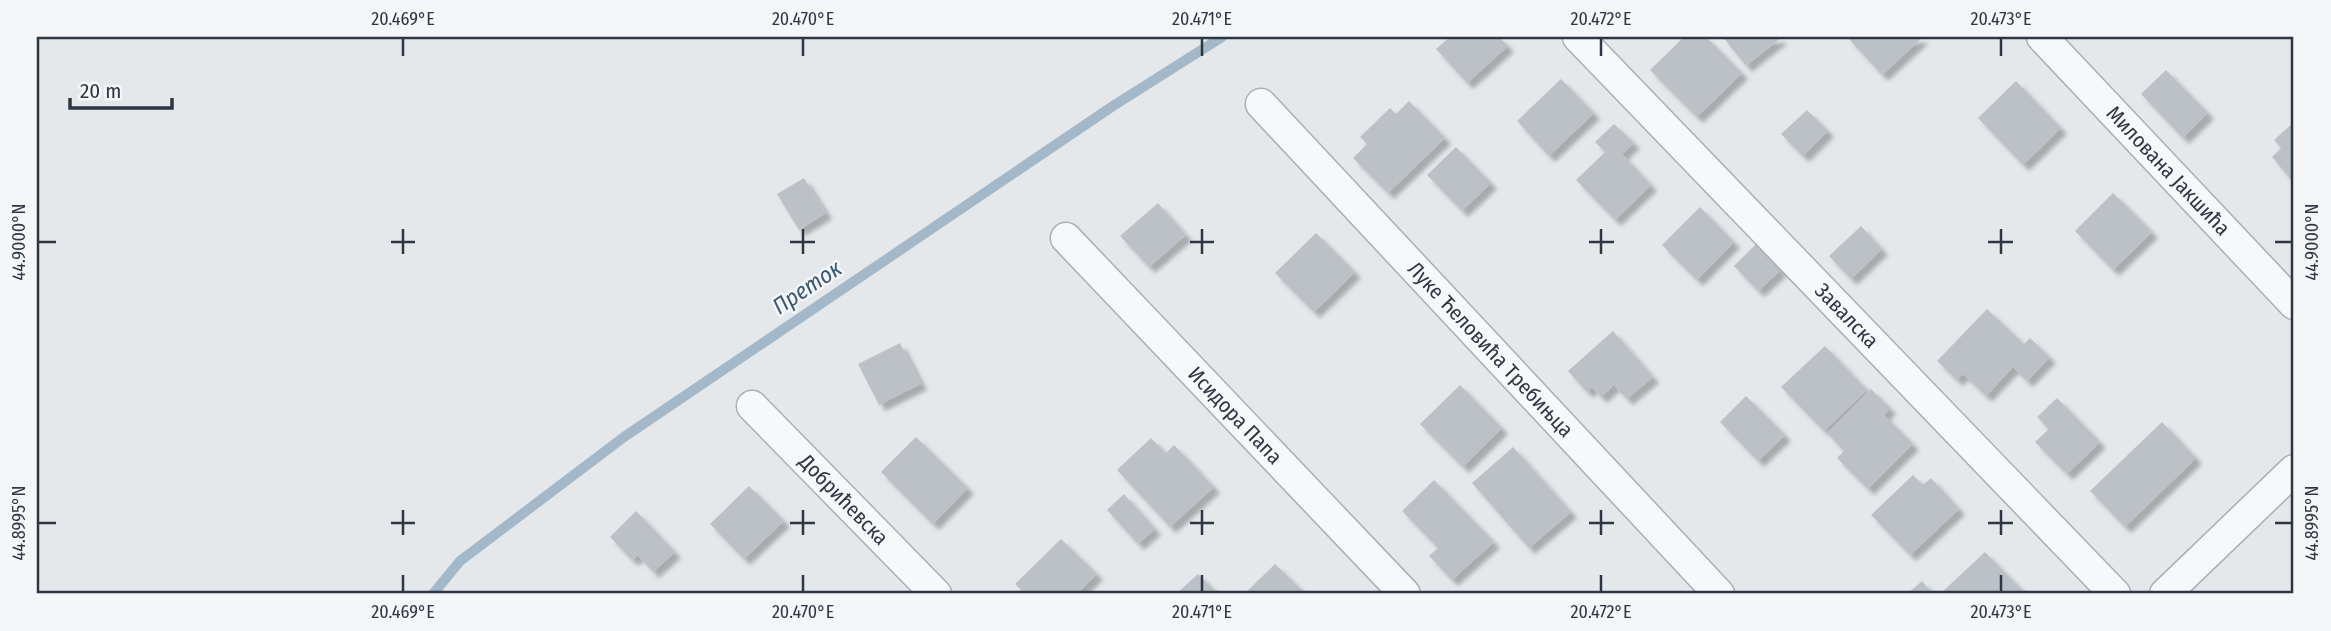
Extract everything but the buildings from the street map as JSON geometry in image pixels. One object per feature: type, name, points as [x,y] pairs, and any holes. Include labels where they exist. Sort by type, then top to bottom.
[{"type":"street","name":"Завалска","points":[[1578,37],[2115,594]]},
{"type":"street","name":"Милована Јакшића","points":[[2042,37],[2294,304]]},
{"type":"street","name":"Луке Ћеловића Требињца","points":[[1261,104],[1718,594]]},
{"type":"street","name":"Исидора Папа","points":[[1066,238],[1405,594]]},
{"type":"street","name":"Добрићевска","points":[[752,406],[936,594]]},
{"type":"street","points":[[2165,594],[2294,470]]},
{"type":"waterway","name":"Преток","points":[[433,594],[460,561],[624,437],[1113,106],[1222,37]]}]
